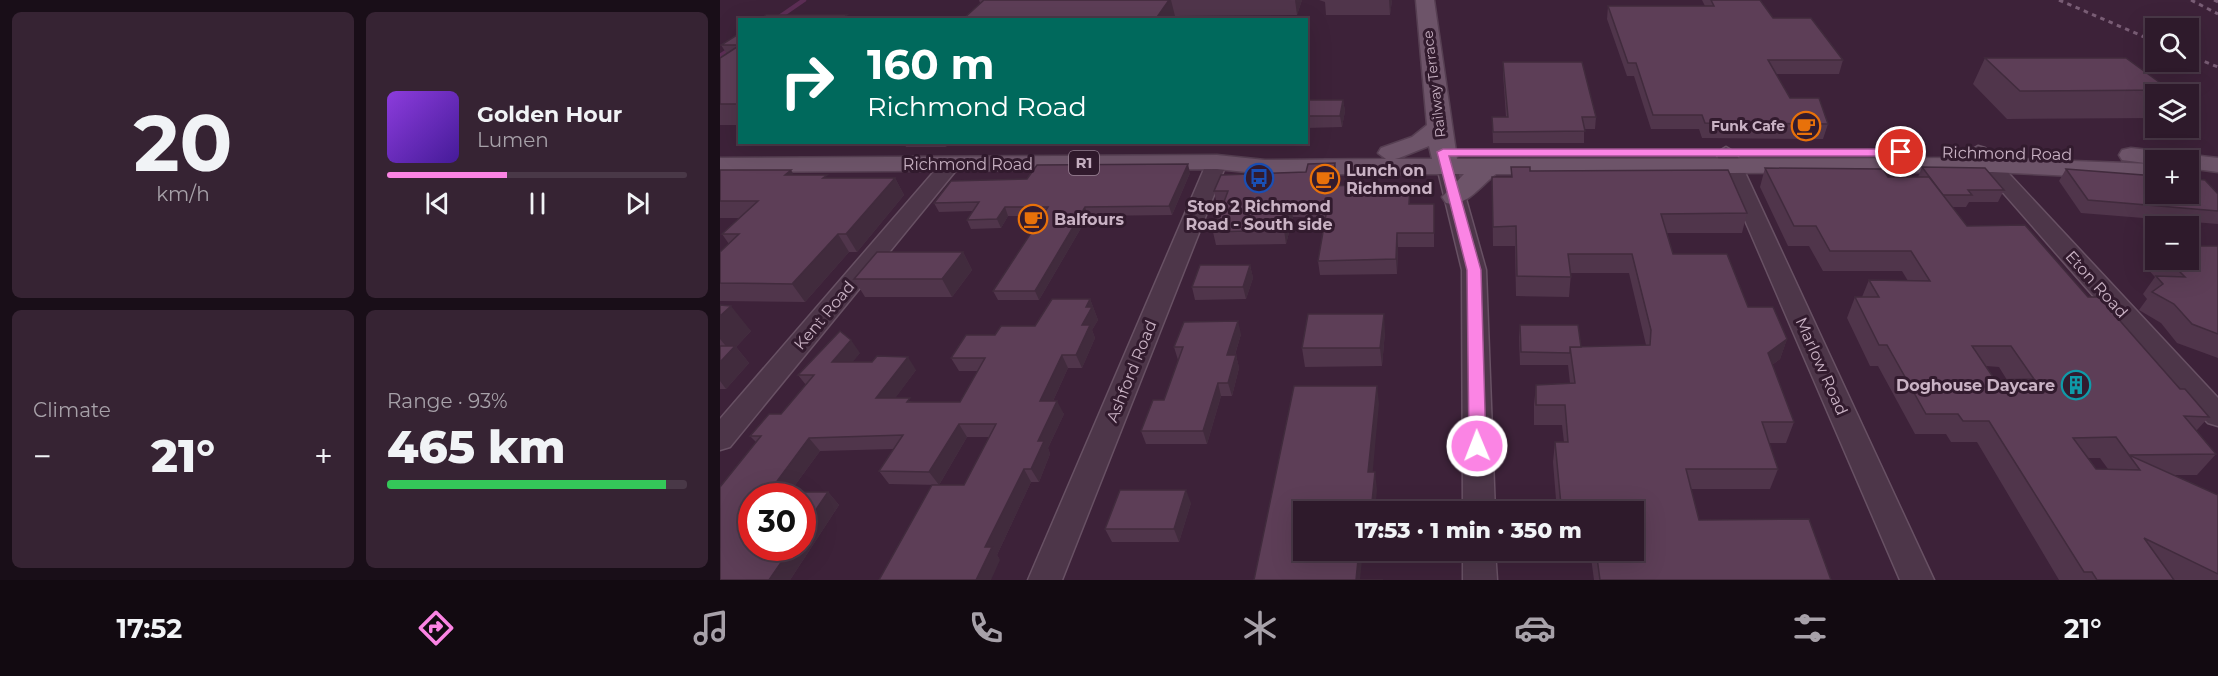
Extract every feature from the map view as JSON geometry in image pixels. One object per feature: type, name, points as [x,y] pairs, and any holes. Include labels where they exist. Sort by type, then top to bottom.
[{"type":"main road","name":"Railway Terrace","points":[[1425,0],[1442,145]]},
{"type":"main road","points":[[1442,145],[1453,143],[1486,160],[1455,197]]},
{"type":"main road","name":"Richmond Road","points":[[1216,162],[1268,154],[1390,153],[1442,145]]},
{"type":"main road","name":"Richmond Road","points":[[720,165],[1216,162],[1265,168],[1442,145],[1486,160],[1985,159],[2128,155],[2145,157]]},
{"type":"main road","name":"Richmond Road","points":[[1985,159],[2145,171]]},
{"type":"main road","name":"Richmond Road","points":[[2199,163],[2218,165]]},
{"type":"main road","points":[[2199,177],[2218,180]]},
{"type":"street","points":[[1442,145],[1474,270],[1479,501]]},
{"type":"street","name":"Eton Road","points":[[1985,159],[2182,379],[2218,415]]},
{"type":"street","name":"Marlow Road","points":[[1729,160],[1917,580]]},
{"type":"street","name":"Ashford Road","points":[[1045,580],[1216,162]]},
{"type":"street","name":"Kent Road","points":[[720,439],[951,164]]},
{"type":"street","points":[[1479,561],[1480,580]]},
{"type":"building","points":[[984,0],[1169,0],[1156,18],[964,18]]},
{"type":"building","points":[[1711,0],[1760,0],[1773,18],[1811,18],[1843,60],[1768,60],[1790,98],[1819,98],[1828,124],[1705,123],[1702,115],[1653,115],[1636,63],[1628,63],[1608,6],[1714,6]]},
{"type":"building","points":[[766,15],[847,15],[843,18],[762,18]]},
{"type":"building","points":[[738,34],[738,45],[721,45]]},
{"type":"building","points":[[738,46],[738,104],[720,104],[720,58]]},
{"type":"building","points":[[1985,58],[2126,58],[2162,84],[2145,84],[2145,90],[2020,91]]},
{"type":"building","points":[[1503,62],[1582,62],[1596,117],[1582,117],[1585,131],[1493,132],[1492,117],[1508,117]]},
{"type":"building","points":[[1308,100],[1343,100],[1340,116],[1308,116]]},
{"type":"building","points":[[1335,163],[1330,186],[1357,185],[1356,194],[1387,194],[1388,186],[1410,186],[1409,204],[1434,204],[1434,233],[1397,233],[1396,259],[1318,261],[1328,203],[1290,203],[1284,230],[1213,232],[1228,191],[1214,191],[1221,175],[1306,172],[1308,164]]},
{"type":"building","points":[[1188,164],[1169,206],[1085,207],[1035,291],[993,291],[1048,207],[1005,207],[997,219],[967,220],[979,202],[934,203],[951,181],[1027,179],[1037,165]]},
{"type":"building","points":[[1511,167],[1530,167],[1530,171],[1728,170],[1747,213],[1661,214],[1673,254],[1727,254],[1748,307],[1773,307],[1787,339],[1768,353],[1794,422],[1762,422],[1778,469],[1686,469],[1699,520],[1809,519],[1831,580],[1600,580],[1597,561],[1644,561],[1644,501],[1561,501],[1555,442],[1568,442],[1565,405],[1536,405],[1536,385],[1575,383],[1570,347],[1650,345],[1651,330],[1632,254],[1568,254],[1571,277],[1517,276],[1516,226],[1493,227],[1492,177],[1512,177]]},
{"type":"building","points":[[1922,167],[1985,168],[2004,190],[1968,190],[1972,195],[1943,195]]},
{"type":"building","points":[[1765,168],[1883,169],[1888,177],[1929,177],[1967,226],[2025,225],[2088,297],[2099,297],[2180,389],[2185,389],[2209,417],[2184,416],[2216,454],[2129,455],[2218,495],[2218,574],[2144,538],[2174,580],[2097,580],[2092,572],[2084,572],[1989,421],[1963,421],[1958,414],[1926,414],[1887,345],[1879,345],[1855,297],[1879,297],[1869,280],[1930,281],[1911,251],[1830,251],[1816,226],[1794,226]],"holes":[[[1972,346],[2011,346],[2034,379],[1995,380]],[[2116,437],[2140,470],[2096,469],[2073,438]]]},
{"type":"building","points":[[2066,169],[2145,175],[2145,204],[2199,204],[2199,179],[2205,180],[2218,194],[2218,211],[2088,200]]},
{"type":"building","points":[[720,170],[791,170],[785,175],[827,175],[823,178],[895,178],[846,234],[838,234],[792,284],[720,283],[720,252],[739,234],[722,234],[758,201],[720,201]]},
{"type":"building","points":[[2199,246],[2218,246],[2218,334],[2192,324],[2174,304],[2152,292],[2163,284],[2156,276],[2185,277],[2178,270],[2199,270]]},
{"type":"building","points":[[877,252],[963,252],[942,279],[854,279]]},
{"type":"building","points":[[1200,265],[1250,265],[1243,287],[1192,287]]},
{"type":"building","points":[[1052,299],[1090,299],[1086,307],[1092,307],[1082,325],[1090,325],[1076,355],[1062,355],[1040,401],[1057,401],[1038,441],[1044,441],[1031,469],[1024,469],[985,547],[992,547],[976,580],[879,580],[932,485],[964,485],[996,424],[959,424],[929,472],[879,471],[903,435],[809,438],[776,483],[738,483],[738,561],[782,561],[769,580],[720,580],[720,487],[761,436],[750,436],[769,414],[781,414],[814,375],[798,375],[840,331],[851,340],[832,362],[872,362],[877,356],[908,357],[876,398],[910,398],[907,402],[960,402],[985,358],[951,358],[966,335],[995,335],[1001,326],[1035,326]]},
{"type":"building","points":[[720,305],[731,306],[720,316]]},
{"type":"building","points":[[1308,314],[1384,314],[1380,348],[1302,348]]},
{"type":"building","points":[[1238,321],[1227,355],[1236,355],[1228,383],[1218,383],[1203,431],[1141,431],[1153,400],[1164,400],[1183,347],[1174,347],[1184,322]]},
{"type":"building","points":[[1520,325],[1578,325],[1581,347],[1570,347],[1570,353],[1521,352]]},
{"type":"building","points":[[720,346],[735,346],[720,362]]},
{"type":"building","points":[[1294,386],[1377,386],[1368,472],[1375,472],[1372,501],[1293,501],[1293,561],[1358,561],[1356,580],[1254,580]]},
{"type":"building","points":[[1120,490],[1186,490],[1174,529],[1105,529]]},
{"type":"building","points":[[816,492],[828,492],[816,510]]},
{"type":"waterway","points":[[778,18],[804,0]]},
{"type":"waterway","points":[[720,56],[738,44]]},
{"type":"railway","points":[[2059,0],[2145,37]]},
{"type":"railway","points":[[2191,0],[2218,14]]},
{"type":"railway","points":[[2214,0],[2218,2]]},
{"type":"railway","points":[[2199,59],[2218,67]]},
{"type":"place","name":"Funk Cafe","points":[[1806,126]]},
{"type":"place","name":"Stop 2 Richmond Road - South side","points":[[1259,178]]},
{"type":"place","name":"Lunch on Richmond","points":[[1325,179]]},
{"type":"place","name":"Balfours","points":[[1033,219]]},
{"type":"place","name":"Doghouse Daycare","points":[[2076,385]]},
{"type":"route","points":[[1477,446],[1474,270],[1443,152],[1901,152]]}]
